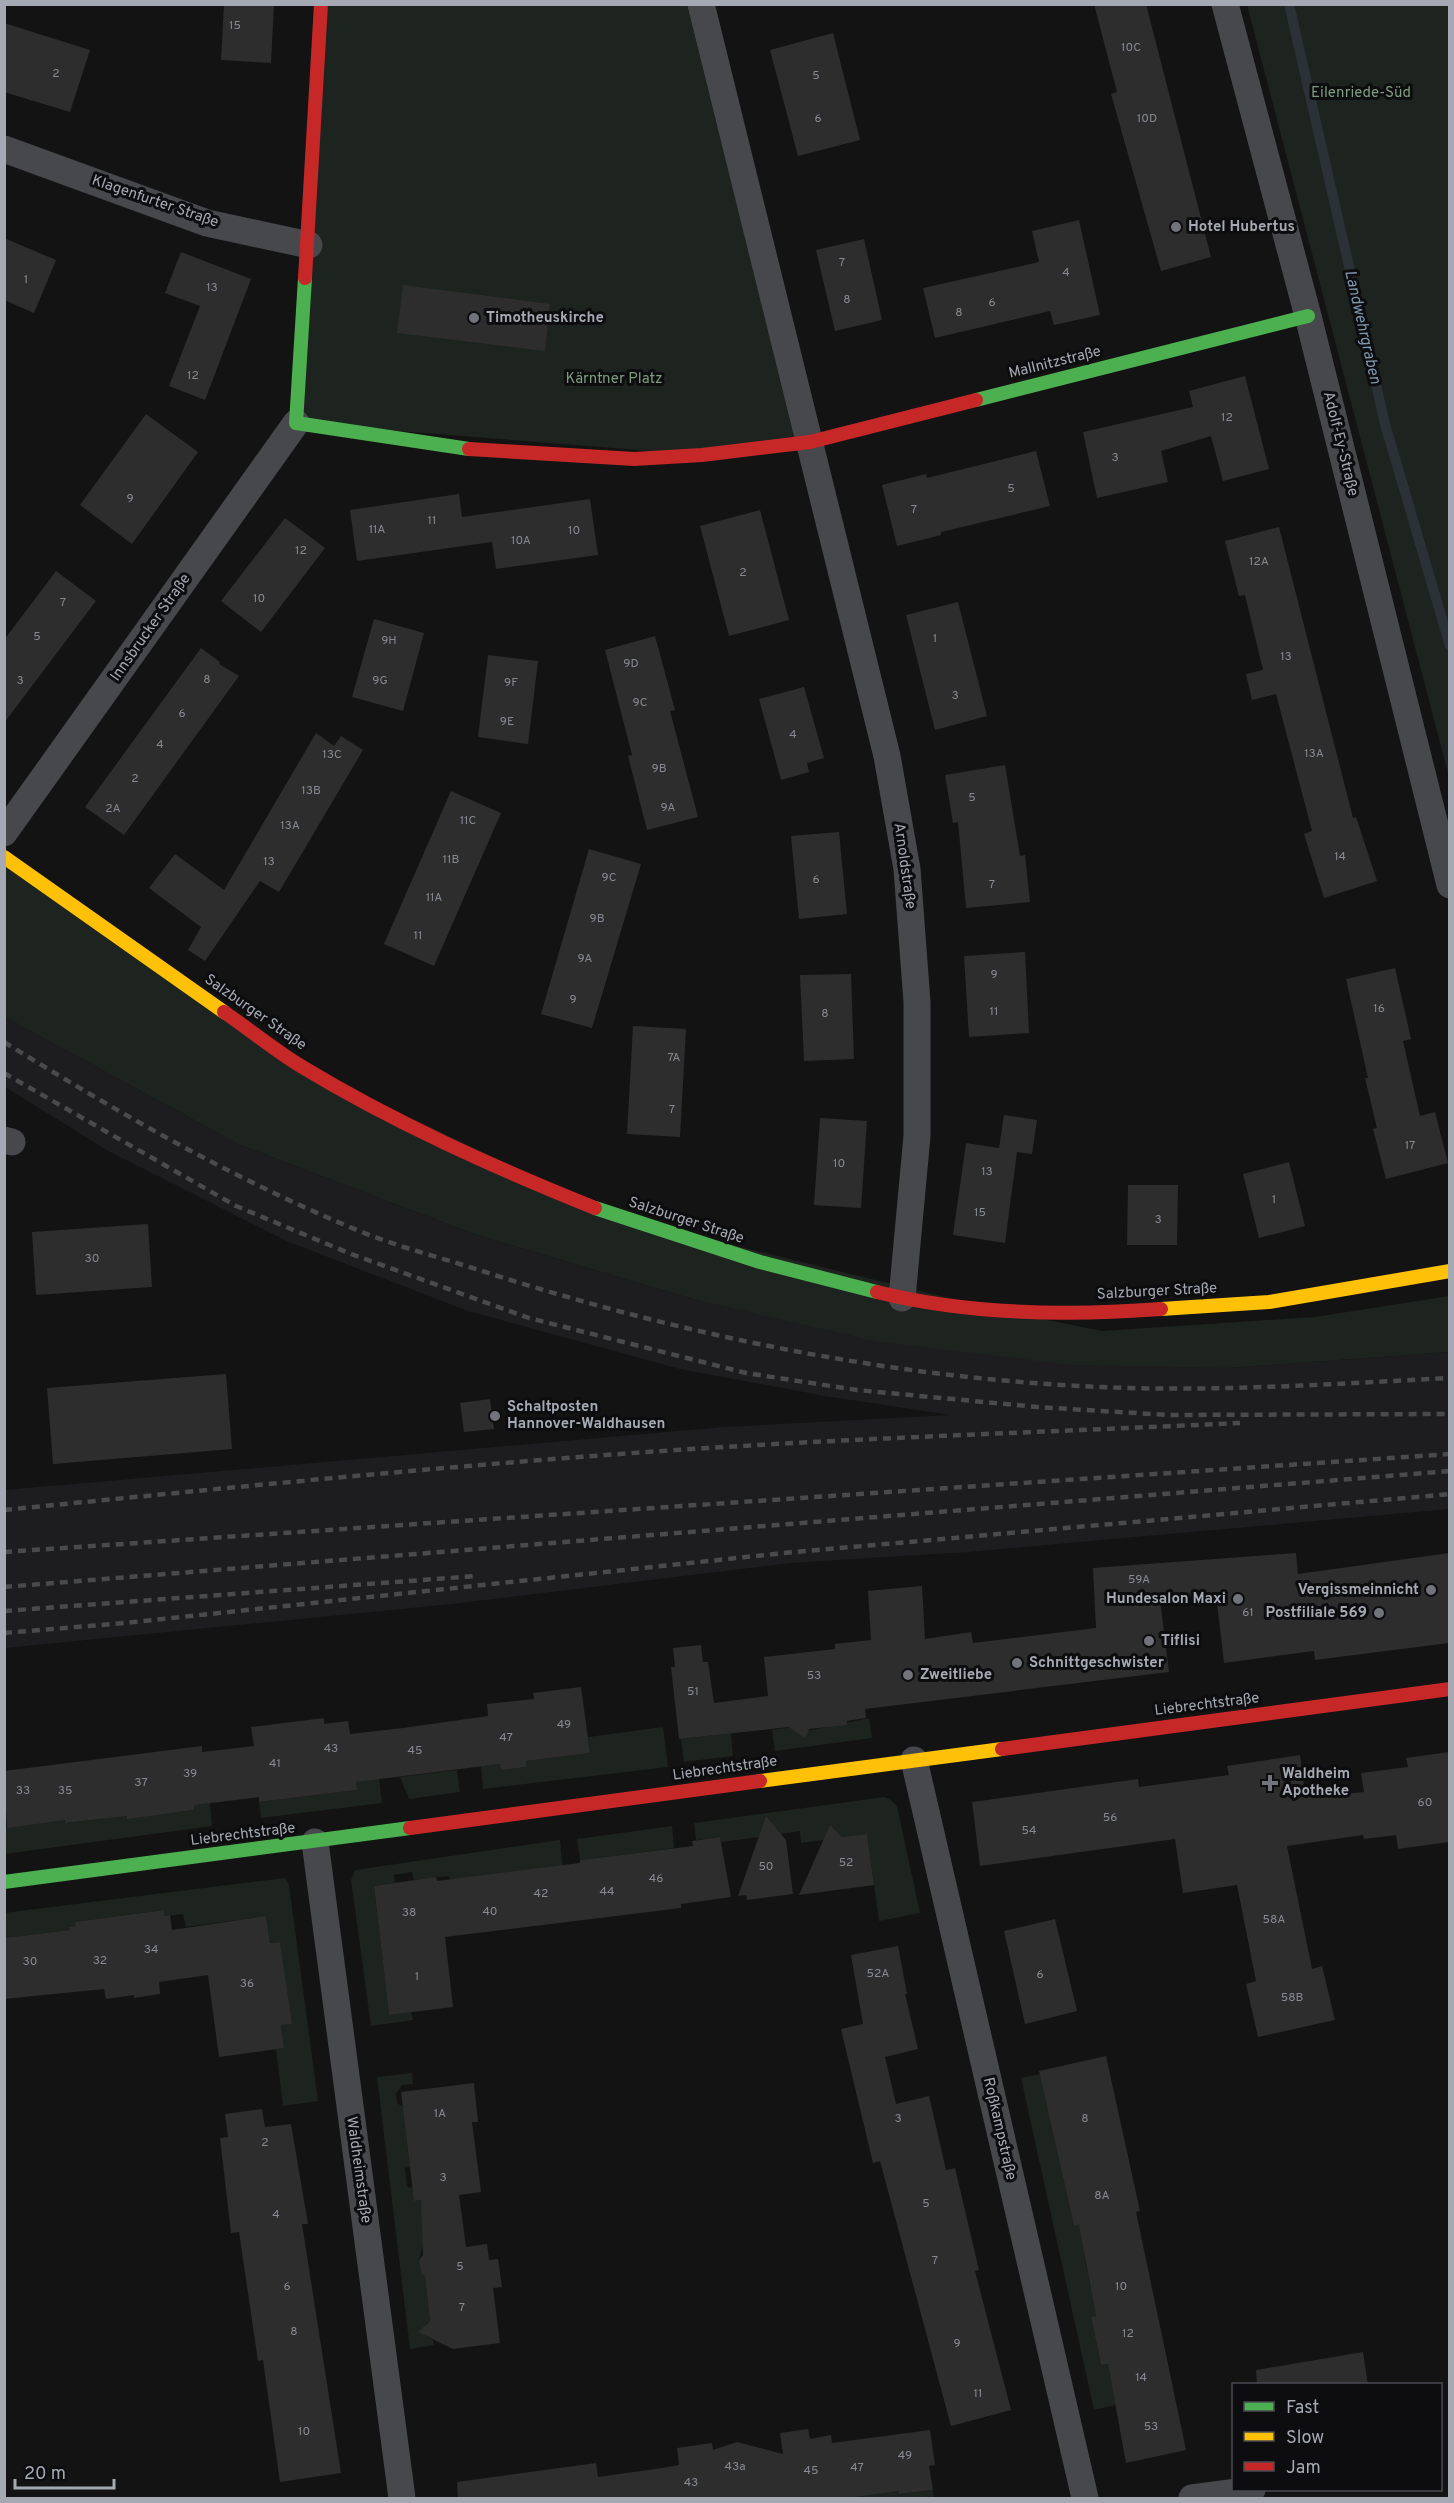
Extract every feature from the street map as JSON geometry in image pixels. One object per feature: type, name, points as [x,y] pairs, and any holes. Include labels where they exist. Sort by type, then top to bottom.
[{"type":"street","points":[[321,4],[309,245],[296,423],[459,448],[575,457],[656,458],[810,442],[701,4]]},
{"type":"street","name":"Adolf-Ey-Straße","points":[[1225,4],[1308,316],[1449,885]]},
{"type":"street","name":"Klagenfurter Straße","points":[[4,148],[207,223],[309,245]]},
{"type":"street","name":"Mallnitzstraße","points":[[810,442],[1308,316]]},
{"type":"street","name":"Innsbrucker Straße","points":[[4,833],[296,423]]},
{"type":"street","name":"Arnoldstraße","points":[[810,442],[886,756],[907,869],[918,1002],[917,1137],[902,1298]]},
{"type":"street","name":"Salzburger Straße","points":[[4,857],[298,1064],[403,1123],[512,1175],[618,1217],[760,1262],[902,1298],[1002,1311],[1106,1313],[1269,1302],[1449,1271]]},
{"type":"street","name":"Liebrechtstraße","points":[[4,1882],[1449,1689]]},
{"type":"street","name":"Roßkampstraße","points":[[914,1760],[1085,2499]]},
{"type":"street","name":"Waldheimstraße","points":[[315,1842],[402,2499]]},
{"type":"street","points":[[1192,2499],[1245,2491]]},
{"type":"shaded area","points":[[5,1017],[240,1145],[474,1234],[693,1299],[1229,1368],[1449,1352],[1449,1509],[969,1552],[790,1563],[452,1604],[5,1648],[5,1490],[724,1427],[950,1415],[825,1396],[680,1369],[468,1311],[289,1242],[110,1152],[5,1087]]},
{"type":"green space","name":"Kärntner Platz","points":[[321,5],[701,5],[810,442],[702,455],[296,423]]},
{"type":"green space","name":"Eilenriede-Süd","points":[[1247,5],[1449,5],[1449,777]]},
{"type":"green space","points":[[4,857],[298,1064],[618,1217],[1002,1311],[1102,1331],[1315,1317],[1449,1296],[1449,1352],[1229,1368],[1072,1365],[879,1342],[693,1299],[474,1234],[240,1145],[5,1017]]},
{"type":"green space","points":[[869,1718],[872,1738],[775,1751],[772,1730],[792,1727],[808,1731]]},
{"type":"green space","points":[[663,1727],[668,1767],[483,1789],[481,1766],[500,1764],[501,1770],[526,1767],[526,1761],[590,1753],[588,1737]]},
{"type":"green space","points":[[731,1733],[733,1756],[684,1762],[681,1739]]},
{"type":"green space","points":[[457,1770],[460,1792],[409,1799],[400,1777]]},
{"type":"green space","points":[[379,1778],[382,1803],[261,1818],[259,1802],[357,1790],[356,1782]]},
{"type":"green space","points":[[884,1797],[897,1806],[920,1913],[879,1921],[867,1834],[842,1837],[838,1833],[826,1835],[823,1840],[801,1843],[800,1831],[781,1834],[775,1827],[762,1829],[759,1837],[721,1842],[720,1837],[696,1840],[694,1823]]},
{"type":"green space","points":[[210,1803],[212,1826],[5,1854],[4,1828],[64,1815],[66,1823],[127,1816],[127,1818],[177,1808],[181,1812],[193,1810],[195,1805]]},
{"type":"green space","points":[[672,1826],[674,1848],[580,1860],[577,1839]]},
{"type":"green space","points":[[560,1840],[564,1882],[450,1879],[449,1876],[414,1880],[412,1872],[394,1875],[395,1883],[374,1886],[389,2015],[411,2012],[413,2020],[371,2026],[351,1880],[355,1870]]},
{"type":"green space","points":[[285,1878],[289,1885],[318,2101],[283,2106],[276,2049],[284,2048],[281,2025],[291,2024],[280,1942],[270,1943],[266,1916],[186,1927],[183,1914],[164,1916],[163,1910],[76,1922],[76,1926],[70,1927],[70,1930],[5,1938],[4,1913]]},
{"type":"green space","points":[[412,2073],[413,2084],[402,2085],[396,2094],[397,2103],[403,2107],[410,2167],[405,2168],[407,2187],[413,2188],[415,2201],[435,2198],[419,2260],[421,2274],[425,2276],[430,2321],[425,2325],[427,2337],[433,2340],[434,2345],[410,2349],[377,2077]]},
{"type":"green space","points":[[1040,2074],[1074,2226],[1097,2221],[1105,2248],[1084,2254],[1096,2316],[1091,2317],[1101,2365],[1108,2364],[1116,2405],[1094,2410],[1021,2078]]},
{"type":"green space","points":[[933,2490],[934,2498],[840,2498],[899,2491],[900,2494]]},
{"type":"building","points":[[224,4],[274,4],[271,63],[221,60]]},
{"type":"building","points":[[1094,4],[1146,4],[1211,257],[1161,271],[1111,94],[1117,92]]},
{"type":"building","points":[[4,23],[90,50],[70,112],[4,92]]},
{"type":"building","points":[[833,33],[860,140],[798,156],[770,50]]},
{"type":"building","points":[[1079,220],[1100,315],[1054,325],[1050,311],[935,338],[923,288],[1039,262],[1032,231]]},
{"type":"building","points":[[4,238],[56,260],[34,313],[4,300]]},
{"type":"building","points":[[864,239],[882,320],[835,331],[816,250]]},
{"type":"building","points":[[181,252],[251,279],[205,400],[169,386],[200,306],[165,293]]},
{"type":"building","name":"Timotheuskirche","points":[[403,285],[550,304],[545,351],[397,333]]},
{"type":"building","points":[[1245,376],[1269,469],[1223,481],[1211,436],[1161,451],[1168,482],[1097,498],[1083,432],[1193,407],[1189,391]]},
{"type":"building","points":[[146,414],[198,452],[132,544],[80,505]]},
{"type":"building","points":[[1036,451],[1050,506],[941,532],[941,535],[897,546],[882,485],[926,474],[927,478]]},
{"type":"building","points":[[459,494],[462,517],[590,499],[598,555],[496,569],[492,542],[357,561],[350,510]]},
{"type":"building","points":[[760,510],[789,620],[729,636],[700,526]]},
{"type":"building","points":[[285,518],[325,548],[261,632],[221,601]]},
{"type":"building","points":[[1279,527],[1353,818],[1356,817],[1377,881],[1324,898],[1304,834],[1312,831],[1276,694],[1252,700],[1246,674],[1263,670],[1245,595],[1239,596],[1225,541]]},
{"type":"building","points":[[56,571],[96,601],[4,723],[4,640]]},
{"type":"building","points":[[958,602],[987,716],[935,730],[906,615]]},
{"type":"building","points":[[374,619],[424,633],[403,711],[352,697]]},
{"type":"building","points":[[655,636],[675,710],[670,711],[698,817],[647,830],[628,756],[632,755],[605,650]]},
{"type":"building","points":[[201,648],[220,662],[219,664],[239,676],[124,835],[85,807]]},
{"type":"building","points":[[488,655],[538,661],[528,744],[478,737]]},
{"type":"building","points":[[804,687],[824,758],[807,763],[809,772],[781,780],[759,699]]},
{"type":"building","points":[[316,733],[334,746],[341,736],[363,750],[279,892],[260,881],[205,961],[188,950],[201,927],[149,888],[175,854],[224,890]]},
{"type":"building","points":[[1005,765],[1020,856],[1025,855],[1030,902],[966,908],[958,822],[953,823],[945,775]]},
{"type":"building","points":[[451,791],[501,813],[434,966],[384,944]]},
{"type":"building","points":[[839,832],[847,914],[799,919],[791,836]]},
{"type":"building","points":[[589,849],[641,864],[592,1028],[541,1014]]},
{"type":"building","points":[[1025,952],[1029,1033],[969,1037],[964,956]]},
{"type":"building","points":[[1395,968],[1411,1039],[1403,1041],[1420,1116],[1435,1112],[1448,1163],[1386,1179],[1373,1129],[1377,1128],[1365,1078],[1368,1078],[1346,979]]},
{"type":"building","points":[[851,974],[854,1059],[804,1061],[800,975]]},
{"type":"building","points":[[633,1026],[686,1029],[680,1137],[627,1134]]},
{"type":"building","points":[[1004,1115],[1037,1120],[1032,1154],[1017,1152],[1005,1243],[953,1235],[966,1143],[999,1148]]},
{"type":"building","points":[[820,1118],[867,1121],[861,1208],[814,1205]]},
{"type":"building","points":[[1289,1162],[1305,1226],[1259,1238],[1243,1174]]},
{"type":"building","points":[[1128,1185],[1178,1185],[1177,1245],[1127,1245]]},
{"type":"building","points":[[148,1224],[152,1287],[36,1295],[32,1232]]},
{"type":"building","points":[[226,1374],[232,1449],[53,1464],[47,1388]]},
{"type":"building","points":[[490,1399],[494,1429],[464,1432],[460,1403]]},
{"type":"building","points":[[1296,1553],[1298,1574],[1449,1553],[1449,1643],[1315,1660],[1314,1651],[1224,1663],[1216,1594],[1160,1599],[1169,1672],[865,1709],[866,1718],[847,1721],[847,1725],[809,1729],[805,1738],[789,1727],[679,1739],[671,1667],[675,1667],[673,1648],[701,1645],[703,1662],[708,1662],[714,1703],[768,1696],[764,1657],[835,1649],[835,1644],[871,1640],[868,1591],[922,1586],[925,1639],[971,1632],[973,1643],[1096,1628],[1093,1568]]},
{"type":"building","points":[[581,1687],[590,1753],[526,1761],[526,1767],[501,1770],[500,1764],[356,1782],[357,1790],[259,1802],[259,1797],[195,1805],[193,1810],[127,1819],[127,1816],[65,1823],[65,1820],[7,1828],[4,1771],[202,1746],[202,1752],[254,1746],[251,1727],[324,1718],[324,1724],[348,1721],[350,1734],[488,1716],[487,1704],[534,1699],[533,1693]]},
{"type":"building","points":[[1449,1752],[1449,1842],[1398,1849],[1396,1835],[1364,1839],[1363,1835],[1287,1846],[1312,1969],[1322,1966],[1335,2020],[1258,2037],[1246,1984],[1256,1981],[1237,1885],[1183,1893],[1175,1839],[980,1866],[972,1802],[1138,1779],[1139,1787],[1229,1775],[1227,1766],[1300,1755],[1304,1786],[1312,1785],[1314,1797],[1364,1792],[1361,1773],[1408,1767],[1406,1758]]},
{"type":"building","points":[[766,1816],[786,1840],[793,1894],[747,1900],[746,1895],[738,1896]]},
{"type":"building","points":[[830,1825],[842,1837],[867,1834],[874,1885],[799,1895]]},
{"type":"building","points":[[720,1837],[731,1897],[681,1904],[681,1908],[445,1937],[453,2007],[389,2015],[374,1886],[436,1877],[437,1881],[580,1863],[580,1860],[693,1846],[692,1841]]},
{"type":"building","points":[[164,1910],[164,1916],[170,1915],[172,1930],[266,1916],[270,1943],[280,1942],[292,2024],[281,2025],[284,2048],[219,2057],[208,1975],[159,1982],[160,1994],[134,1998],[134,1995],[106,1999],[104,1989],[4,1999],[4,1938],[70,1930],[69,1927],[76,1926],[75,1922]]},
{"type":"building","points":[[1055,1919],[1077,2011],[1025,2024],[1004,1931]]},
{"type":"building","points":[[898,1946],[907,1994],[905,1994],[918,2049],[885,2057],[896,2104],[929,2096],[946,2170],[955,2168],[979,2270],[975,2271],[1011,2410],[951,2426],[880,2161],[873,2163],[841,2029],[863,2024],[851,1955]]},
{"type":"building","points":[[1106,2056],[1140,2211],[1136,2212],[1186,2450],[1126,2463],[1108,2364],[1101,2365],[1091,2317],[1096,2316],[1079,2225],[1074,2226],[1039,2071]]},
{"type":"building","points":[[474,2083],[478,2122],[472,2122],[481,2192],[459,2195],[466,2247],[487,2244],[489,2260],[498,2259],[502,2287],[493,2288],[500,2343],[453,2349],[418,2332],[430,2321],[425,2276],[421,2274],[419,2260],[423,2255],[421,2200],[414,2201],[401,2092]]},
{"type":"building","points":[[262,2109],[265,2127],[291,2124],[308,2224],[302,2224],[341,2473],[280,2482],[263,2360],[258,2361],[239,2232],[231,2233],[220,2138],[228,2137],[225,2114]]},
{"type":"building","points":[[1363,2352],[1368,2383],[1257,2383],[1256,2370]]},
{"type":"building","points":[[808,2429],[810,2439],[831,2435],[832,2443],[930,2430],[935,2465],[929,2466],[933,2490],[899,2494],[899,2491],[840,2499],[458,2499],[457,2482],[596,2463],[598,2477],[662,2468],[679,2465],[677,2448],[712,2443],[713,2450],[737,2442],[783,2454],[780,2433]]},
{"type":"waterway","name":"Landwehrgraben","points":[[1289,4],[1385,424],[1450,646]]},
{"type":"railway","points":[[4,1042],[89,1093],[218,1165],[352,1228],[400,1246],[557,1294],[710,1333],[787,1350],[943,1374],[1100,1387],[1231,1388],[1450,1378]]},
{"type":"railway","points":[[4,1073],[236,1206],[351,1254],[529,1318],[746,1373],[857,1390],[1037,1407],[1168,1415],[1450,1414]]},
{"type":"railway","points":[[4,1510],[380,1474],[685,1449],[1240,1423]]},
{"type":"railway","points":[[4,1552],[1450,1454]]},
{"type":"railway","points":[[4,1587],[1450,1471]]},
{"type":"railway","points":[[4,1633],[125,1623],[784,1553],[1450,1494]]},
{"type":"railway","points":[[4,1611],[476,1576]]},
{"type":"traffic: fast","points":[[305,278],[296,423],[469,449]]},
{"type":"traffic: fast","points":[[976,400],[1308,316]]},
{"type":"traffic: fast","points":[[595,1208],[760,1262],[877,1292]]},
{"type":"traffic: fast","points":[[4,1882],[410,1828]]},
{"type":"traffic: slow","points":[[4,857],[224,1012]]},
{"type":"traffic: slow","points":[[1161,1309],[1269,1302],[1450,1271]]},
{"type":"traffic: slow","points":[[760,1781],[1002,1749]]},
{"type":"traffic: jam","points":[[305,278],[321,4]]},
{"type":"traffic: jam","points":[[469,449],[634,459],[702,455],[810,442],[976,400]]},
{"type":"traffic: jam","points":[[224,1012],[299,1065],[371,1106],[481,1160],[595,1208]]},
{"type":"traffic: jam","points":[[877,1292],[947,1305],[1018,1312],[1090,1313],[1161,1309]]},
{"type":"traffic: jam","points":[[1002,1749],[1450,1689]]},
{"type":"traffic: jam","points":[[410,1828],[760,1781]]},
{"type":"place","name":"Hotel Hubertus","points":[[1176,227]]},
{"type":"place","name":"Timotheuskirche","points":[[474,318]]},
{"type":"place","name":"Schaltposten Hannover-Waldhausen","points":[[495,1416]]},
{"type":"place","name":"Vergissmeinnicht","points":[[1431,1590]]},
{"type":"place","name":"Hundesalon Maxi","points":[[1238,1599]]},
{"type":"place","name":"Postfiliale 569","points":[[1379,1613]]},
{"type":"place","name":"Tiflisi","points":[[1149,1641]]},
{"type":"place","name":"Schnittgeschwister","points":[[1017,1663]]},
{"type":"place","name":"Zweitliebe","points":[[908,1675]]},
{"type":"place","name":"Waldheim Apotheke","points":[[1270,1783]]}]
